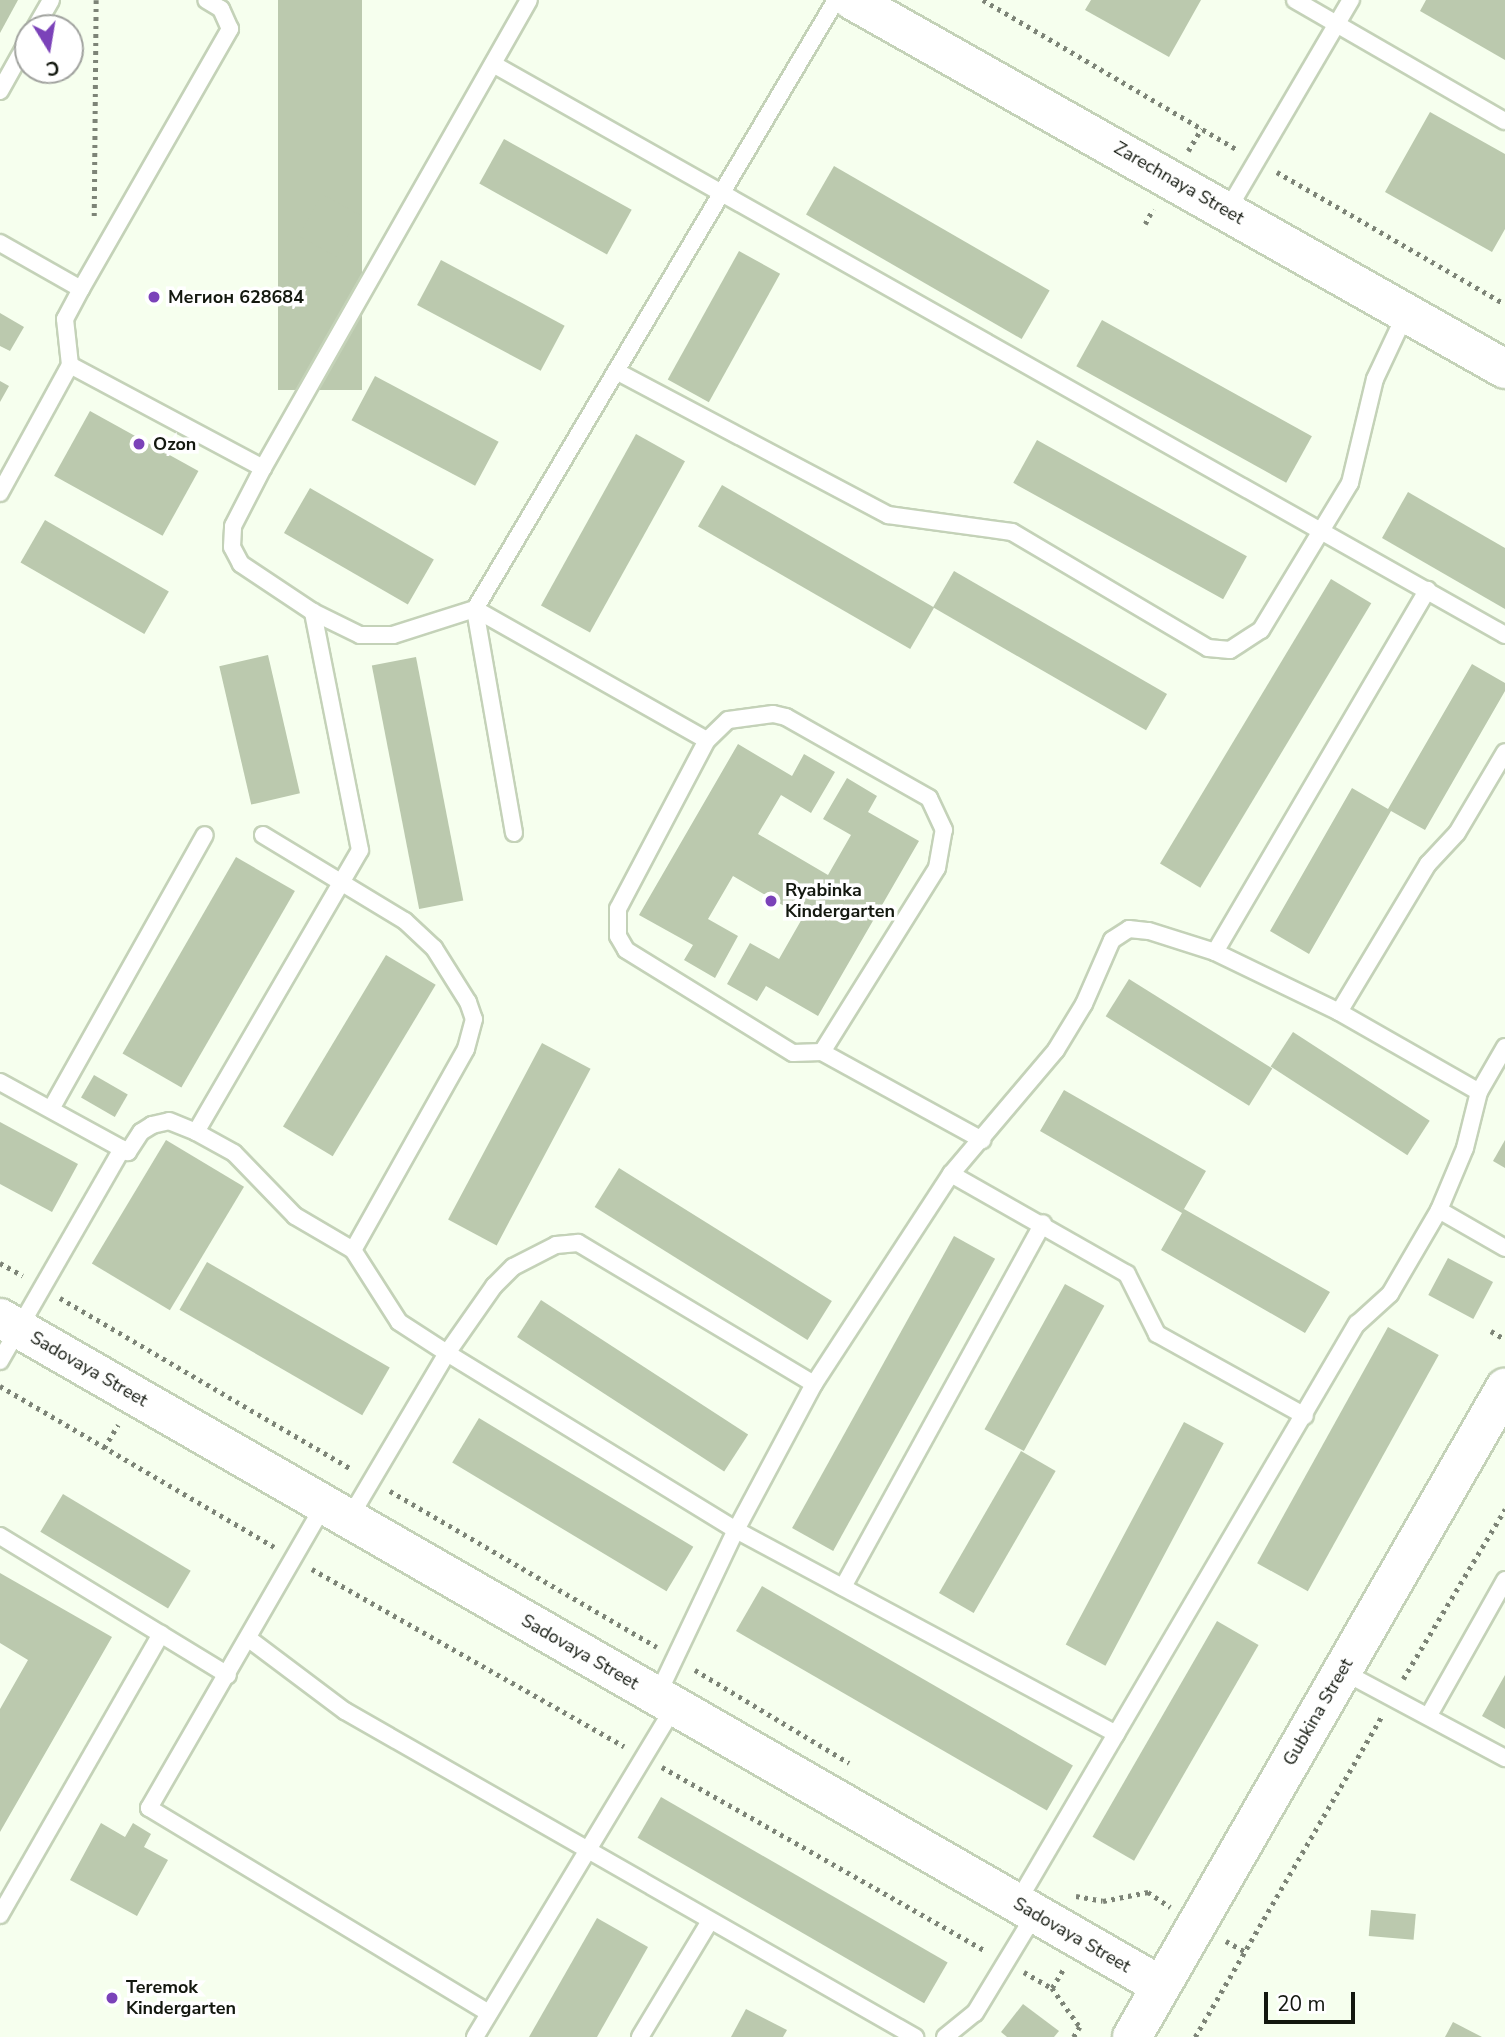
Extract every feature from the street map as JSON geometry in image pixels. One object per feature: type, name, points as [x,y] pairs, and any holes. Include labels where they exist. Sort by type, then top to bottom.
[{"type":"main road","name":"Zarechnaya Street","points":[[852,0],[1505,369]]},
{"type":"main road","name":"Sadovaya Street","points":[[9,1323],[666,1701],[1029,1897],[1161,1986]]},
{"type":"main road","name":"Gubkina Street","points":[[1132,2037],[1342,1671],[1500,1408]]},
{"type":"lane","points":[[0,493],[70,365],[65,319],[230,29],[221,9],[206,0]]},
{"type":"lane","points":[[529,0],[263,468],[233,526],[232,547],[248,570],[313,612],[360,635],[382,635],[475,610],[707,740]]},
{"type":"lane","points":[[514,833],[475,610],[836,0]]},
{"type":"lane","points":[[1295,0],[1505,121]]},
{"type":"lane","points":[[1227,211],[1351,0]]},
{"type":"lane","points":[[493,64],[1505,635]]},
{"type":"lane","points":[[0,91],[14,66]]},
{"type":"lane","points":[[0,243],[81,289]]},
{"type":"lane","points":[[616,371],[888,515],[1012,531],[1208,648],[1230,650],[1261,630],[1350,483],[1375,379],[1406,313]]},
{"type":"lane","points":[[70,365],[263,468]]},
{"type":"lane","points":[[1215,952],[1427,590]]},
{"type":"lane","points":[[196,1132],[360,850],[313,612]]},
{"type":"lane","points":[[822,1052],[937,868],[944,830],[937,810],[929,798],[786,717],[773,714],[728,720],[707,740],[618,909],[618,936],[626,950],[793,1053],[822,1052],[982,1140]]},
{"type":"lane","points":[[1339,1012],[1428,864],[1457,833],[1505,752]]},
{"type":"lane","points":[[51,1109],[205,835]]},
{"type":"lane","points":[[263,835],[405,921],[435,948],[468,1002],[474,1019],[466,1049],[353,1250]]},
{"type":"lane","points":[[475,2037],[585,1850],[644,1757],[666,1701],[675,1658],[736,1530],[814,1384],[951,1174],[1056,1050],[1083,1004],[1112,940],[1129,929],[1139,930],[1215,952],[1339,1012],[1479,1092]]},
{"type":"lane","points":[[945,2037],[975,2013],[1006,1962],[1029,1897],[1116,1734],[1357,1324],[1390,1294],[1439,1210],[1465,1149],[1479,1092],[1505,1048]]},
{"type":"lane","points":[[0,1082],[128,1152],[141,1132],[169,1121],[234,1153],[295,1216],[353,1250],[399,1322],[736,1530],[1116,1734]]},
{"type":"lane","points":[[0,1361],[9,1323],[42,1288],[122,1149]]},
{"type":"lane","points":[[951,1174],[1043,1223],[1127,1273],[1157,1334],[1305,1416]]},
{"type":"lane","points":[[1439,1210],[1505,1248]]},
{"type":"lane","points":[[843,1587],[1043,1223]]},
{"type":"lane","points":[[489,2013],[149,1808],[294,1559],[337,1512],[372,1480],[447,1353],[494,1286],[513,1267],[556,1245],[579,1243],[814,1384]]},
{"type":"lane","points":[[0,1536],[228,1675]]},
{"type":"lane","points":[[1429,1715],[1505,1580]]},
{"type":"lane","points":[[0,1914],[161,1634]]},
{"type":"lane","points":[[249,1639],[345,1711],[915,2037]]},
{"type":"lane","points":[[1342,1671],[1429,1715],[1505,1758]]},
{"type":"lane","points":[[640,2037],[710,1921]]},
{"type":"path","points":[[94,267],[96,0]]},
{"type":"path","points":[[0,1263],[675,1658],[854,1767]]},
{"type":"path","points":[[1491,1331],[1505,1339]]},
{"type":"path","points":[[0,1386],[294,1559],[1052,1988],[1080,2027],[1074,2037]]},
{"type":"path","points":[[1195,2037],[1392,1697],[1505,1509]]},
{"type":"path","points":[[1029,1897],[1063,1894],[1103,1901]]},
{"type":"building","points":[[0,0],[18,0],[0,33]]},
{"type":"building","points":[[278,0],[362,0],[362,390],[278,390]]},
{"type":"building","points":[[1091,0],[1201,0],[1169,57],[1085,10]]},
{"type":"building","points":[[1426,0],[1505,0],[1505,60],[1420,11]]},
{"type":"building","points":[[1430,112],[1505,154],[1505,229],[1492,252],[1385,192]]},
{"type":"building","points":[[504,139],[632,210],[607,254],[479,184]]},
{"type":"building","points":[[834,166],[1050,290],[1022,339],[806,214]]},
{"type":"building","points":[[322,194],[360,215],[336,257],[299,236]]},
{"type":"building","points":[[739,251],[780,274],[709,402],[668,380]]},
{"type":"building","points":[[441,260],[565,326],[541,371],[417,305]]},
{"type":"building","points":[[0,313],[24,327],[10,351],[0,346]]},
{"type":"building","points":[[1102,320],[1312,436],[1286,483],[1076,366]]},
{"type":"building","points":[[375,376],[499,442],[475,486],[352,420]]},
{"type":"building","points":[[0,381],[9,386],[0,402]]},
{"type":"building","points":[[90,411],[198,471],[163,536],[54,476]]},
{"type":"building","points":[[636,434],[685,461],[590,633],[541,605]]},
{"type":"building","points":[[1037,440],[1247,556],[1223,599],[1013,483]]},
{"type":"building","points":[[722,485],[934,608],[910,649],[698,527]]},
{"type":"building","points":[[310,488],[434,560],[408,605],[284,533]]},
{"type":"building","points":[[1408,492],[1505,548],[1505,609],[1382,538]]},
{"type":"building","points":[[45,520],[169,592],[144,634],[20,562]]},
{"type":"building","points":[[954,571],[1167,694],[1146,730],[933,607]]},
{"type":"building","points":[[1331,579],[1371,603],[1200,888],[1160,864]]},
{"type":"building","points":[[268,655],[300,793],[251,805],[219,666]]},
{"type":"building","points":[[416,657],[463,900],[419,909],[372,666]]},
{"type":"building","points":[[1472,664],[1505,683],[1505,691],[1425,830],[1391,811],[1309,954],[1270,931],[1352,788],[1388,809]]},
{"type":"building","points":[[738,744],[792,776],[804,754],[835,772],[811,813],[781,795],[758,834],[828,875],[851,835],[823,819],[847,778],[877,796],[868,812],[919,841],[818,1016],[766,986],[757,1001],[727,984],[750,943],[779,959],[803,917],[733,876],[708,919],[738,936],[715,978],[684,960],[693,945],[639,915]]},
{"type":"building","points":[[236,857],[295,891],[181,1088],[123,1054]]},
{"type":"building","points":[[386,955],[436,985],[333,1156],[283,1126]]},
{"type":"building","points":[[1129,979],[1272,1069],[1249,1106],[1106,1016]]},
{"type":"building","points":[[1293,1032],[1430,1121],[1407,1155],[1271,1066]]},
{"type":"building","points":[[542,1043],[591,1069],[497,1245],[448,1220]]},
{"type":"building","points":[[94,1075],[128,1094],[115,1117],[81,1098]]},
{"type":"building","points":[[1064,1090],[1206,1171],[1184,1209],[1330,1292],[1305,1333],[1161,1250],[1182,1213],[1040,1131]]},
{"type":"building","points":[[0,1122],[78,1164],[52,1212],[0,1184]]},
{"type":"building","points":[[166,1140],[244,1187],[170,1310],[92,1263]]},
{"type":"building","points":[[1505,1140],[1505,1168],[1493,1161]]},
{"type":"building","points":[[619,1168],[832,1301],[807,1340],[595,1207]]},
{"type":"building","points":[[954,1236],[995,1259],[833,1551],[792,1528]]},
{"type":"building","points":[[1448,1258],[1493,1282],[1473,1319],[1428,1295]]},
{"type":"building","points":[[207,1262],[390,1368],[362,1415],[180,1310]]},
{"type":"building","points":[[1065,1284],[1104,1306],[1024,1451],[985,1429]]},
{"type":"building","points":[[541,1300],[748,1435],[724,1471],[517,1337]]},
{"type":"building","points":[[1388,1327],[1439,1355],[1308,1591],[1257,1563]]},
{"type":"building","points":[[479,1418],[693,1547],[667,1591],[452,1463]]},
{"type":"building","points":[[1184,1422],[1224,1443],[1105,1666],[1066,1645]]},
{"type":"building","points":[[1021,1451],[1056,1471],[974,1613],[939,1593]]},
{"type":"building","points":[[63,1494],[191,1571],[168,1608],[40,1532]]},
{"type":"building","points":[[0,1573],[112,1637],[0,1832],[0,1709],[28,1660],[0,1643]]},
{"type":"building","points":[[762,1586],[1073,1765],[1047,1811],[736,1631]]},
{"type":"building","points":[[1217,1621],[1259,1645],[1134,1861],[1092,1837]]},
{"type":"building","points":[[1505,1675],[1505,1729],[1482,1716]]},
{"type":"building","points":[[661,1797],[948,1962],[924,2003],[638,1838]]},
{"type":"building","points":[[101,1823],[125,1837],[133,1823],[151,1834],[144,1847],[168,1860],[137,1916],[70,1880]]},
{"type":"building","points":[[1371,1910],[1416,1914],[1414,1940],[1369,1936]]},
{"type":"building","points":[[597,1918],[648,1947],[597,2037],[529,2037]]},
{"type":"building","points":[[1023,2004],[1059,2031],[1054,2037],[1007,2037],[1001,2032]]},
{"type":"building","points":[[746,2009],[787,2030],[783,2037],[731,2037]]},
{"type":"building","points":[[1453,2022],[1482,2037],[1445,2037]]},
{"type":"place","name":"Мегион 628684","points":[[154,297]]},
{"type":"place","name":"Ozon","points":[[139,444]]},
{"type":"place","name":"Ryabinka Kindergarten","points":[[771,901]]},
{"type":"place","name":"Teremok Kindergarten","points":[[112,1998]]}]
